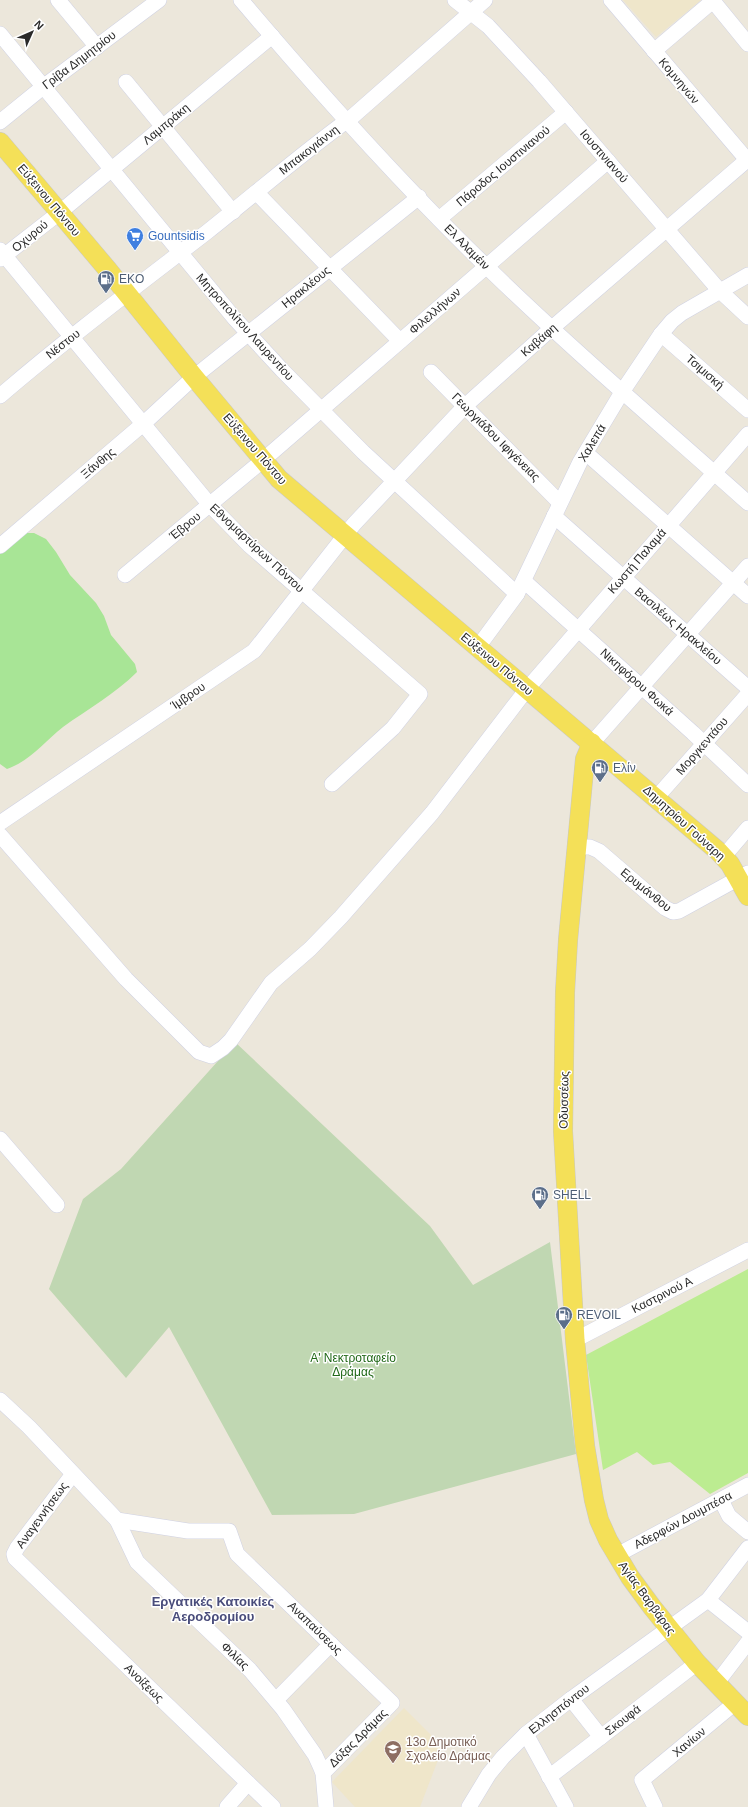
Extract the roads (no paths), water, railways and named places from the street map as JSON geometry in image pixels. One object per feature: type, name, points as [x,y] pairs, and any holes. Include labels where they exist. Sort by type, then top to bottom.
[{"type":"main road","name":"Εύξεινου Πόντου","points":[[0,142],[127,294],[262,461],[286,486],[592,743]]},
{"type":"main road","name":"Δημητρίου Γούναρη","points":[[592,743],[724,856],[743,876],[748,896]]},
{"type":"main road","name":"Οδυσσέως","points":[[587,1457],[575,1340],[563,1114],[566,969],[585,759],[592,743]]},
{"type":"main road","name":"Αγίας Βαρβάρας","points":[[587,1457],[599,1520],[630,1577],[667,1628],[741,1710]]},
{"type":"street","points":[[58,0],[97,47]]},
{"type":"street","name":"Γρίβα Δημητρίου","points":[[0,122],[43,87],[159,0]]},
{"type":"street","name":"Ελ Αλαμέιν","points":[[241,0],[347,121],[486,267],[622,392],[748,503]]},
{"type":"street","name":"Ιουστινιανού","points":[[455,0],[488,26],[566,112],[719,290],[748,317]]},
{"type":"street","name":"Μπακογιάννη","points":[[127,294],[233,212],[328,134],[347,121],[485,0]]},
{"type":"street","name":"Κομνηνών","points":[[611,0],[748,161]]},
{"type":"street","points":[[654,51],[714,1],[748,44]]},
{"type":"street","name":"Μητροπολίτου Λαυρεντίου","points":[[0,34],[180,253],[248,333],[321,410],[517,594]]},
{"type":"street","name":"Λαμπράκη","points":[[59,213],[272,36]]},
{"type":"street","points":[[126,82],[233,212]]},
{"type":"street","name":"Πάροδος Ιουστινιανού","points":[[440,219],[566,112]]},
{"type":"street","name":"Φιλελλήνων","points":[[262,461],[608,161]]},
{"type":"street","name":"Καβάφη","points":[[346,536],[465,406],[667,228],[748,161]]},
{"type":"street","points":[[257,192],[329,269],[400,341]]},
{"type":"street","name":"Ηρακλέους","points":[[194,377],[419,197]]},
{"type":"street","name":"Οχυρού","points":[[2,255],[59,213]]},
{"type":"street","name":"Εθνομαρτύρων Πόντου","points":[[2,255],[72,337],[210,506],[249,545],[420,694],[394,728],[332,784]]},
{"type":"street","name":"Χαλεπά","points":[[478,647],[517,594],[557,509],[586,453],[622,392],[662,334],[672,321],[682,313],[719,290],[748,275]]},
{"type":"street","name":"Νέστου","points":[[0,396],[127,294]]},
{"type":"street","name":"Τσιμισκή","points":[[662,334],[748,410]]},
{"type":"street","name":"Γεωργιάδου Ιφιγένειας","points":[[431,372],[465,406],[557,509]]},
{"type":"street","name":"Ξάνθης","points":[[0,546],[143,424],[194,377]]},
{"type":"street","name":"Κωστή Παλαμά","points":[[0,835],[126,979],[199,1052],[211,1056],[223,1048],[231,1040],[271,983],[310,949],[341,917],[432,813],[527,689],[748,434]]},
{"type":"street","points":[[586,453],[748,596]]},
{"type":"street","name":"Έβρου","points":[[124,575],[210,506],[262,461]]},
{"type":"street","name":"Βασιλέως Ηρακλείου","points":[[557,509],[623,578],[748,688]]},
{"type":"street","name":"Ίμβρου","points":[[0,823],[250,654],[261,643],[346,536]]},
{"type":"street","points":[[592,743],[748,566]]},
{"type":"street","name":"Νικηφόρου Φωκά","points":[[524,581],[704,743],[748,785]]},
{"type":"street","name":"Μοργκεντάου","points":[[656,798],[748,694]]},
{"type":"street","points":[[724,856],[748,828]]},
{"type":"street","name":"Ερυμάνθου","points":[[576,847],[590,847],[599,851],[665,908],[672,912],[679,911],[743,876]]},
{"type":"street","points":[[0,1139],[57,1205]]},
{"type":"street","name":"Καστρινού Α","points":[[575,1340],[748,1250]]},
{"type":"street","name":"Φιλίας","points":[[0,1400],[29,1427],[117,1520],[137,1562],[250,1670],[276,1700],[315,1755],[322,1773],[326,1807]]},
{"type":"street","name":"Αναγεννήσεως","points":[[15,1558],[14,1554],[17,1548],[73,1474]]},
{"type":"street","name":"Αδερφών Δουμπέσα","points":[[617,1555],[748,1485]]},
{"type":"street","points":[[721,1500],[729,1516],[748,1532]]},
{"type":"street","name":"Αναπαύσεως","points":[[117,1520],[188,1531],[229,1531],[237,1554],[392,1702]]},
{"type":"street","name":"Ελλησπόντου","points":[[469,1807],[489,1774],[503,1757],[526,1734],[667,1628],[708,1600],[748,1548]]},
{"type":"street","name":"Ανοίξεως","points":[[15,1558],[22,1567],[273,1807]]},
{"type":"street","points":[[708,1600],[748,1632]]},
{"type":"street","points":[[716,1684],[748,1642]]},
{"type":"street","points":[[276,1700],[332,1644]]},
{"type":"street","name":"Σκουφά","points":[[549,1777],[697,1663]]},
{"type":"street","points":[[571,1699],[601,1737]]},
{"type":"street","name":"Δόξας Δράμας","points":[[322,1773],[392,1702]]},
{"type":"street","name":"Χανίων","points":[[655,1807],[642,1780],[741,1710]]},
{"type":"street","points":[[526,1734],[566,1807]]},
{"type":"street","points":[[227,1807],[248,1783]]},
{"type":"place","name":"Gountsidis","points":[[135,251]]},
{"type":"place","name":"EKO","points":[[106,294]]},
{"type":"place","name":"Ελίν","points":[[600,783]]},
{"type":"place","name":"SHELL","points":[[540,1210]]},
{"type":"place","name":"REVOIL","points":[[564,1330]]},
{"type":"place","name":"13ο Δημοτικό Σχολείο Δράμας","points":[[393,1764]]},
{"type":"district","name":"Εργατικές Κατοικίες Αεροδρομίου","points":[[213,1608]]},
{"type":"park label","name":"Α' Νεκτροταφείο Δράμας","points":[[353,1365]]}]
